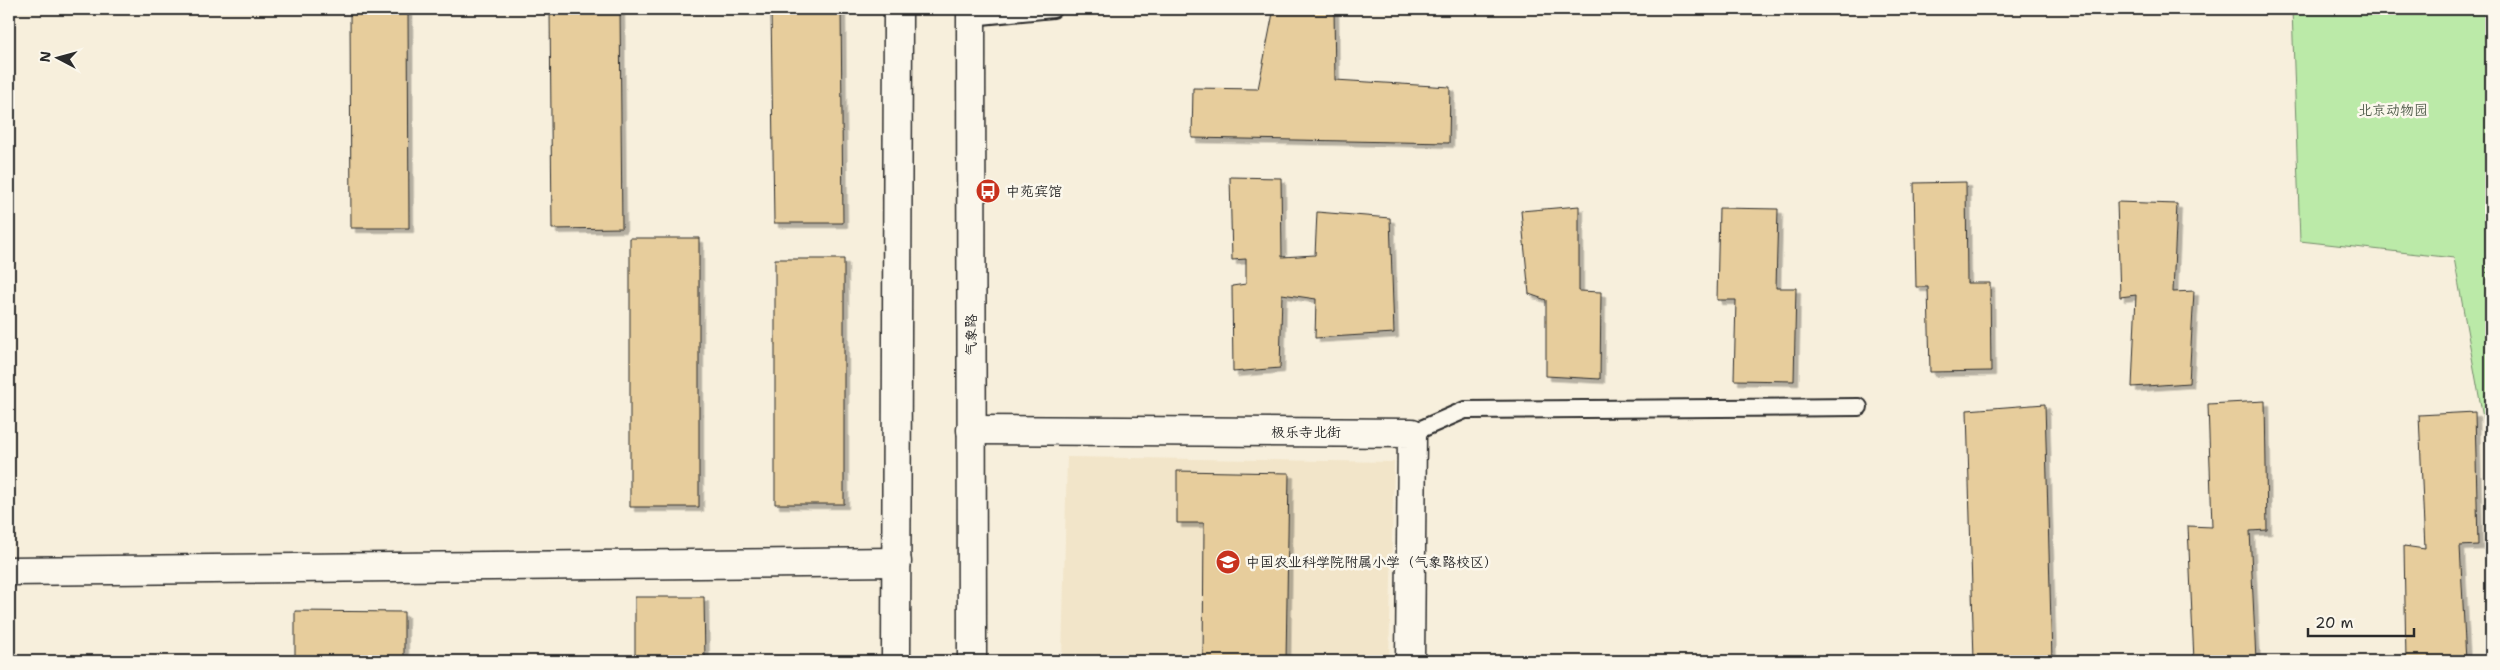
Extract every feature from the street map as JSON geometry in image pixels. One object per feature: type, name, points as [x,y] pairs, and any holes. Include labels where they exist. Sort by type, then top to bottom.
[{"type":"street","points":[[896,661],[898,9]]},
{"type":"street","name":"气象路","points":[[971,13],[972,661]]},
{"type":"street","name":"极乐寺北街","points":[[971,430],[1412,433]]},
{"type":"street","points":[[1410,661],[1412,433]]},
{"type":"street","points":[[9,571],[897,562]]},
{"type":"lane","points":[[971,13],[1053,9]]},
{"type":"lane","points":[[1412,433],[1464,410],[1859,407]]},
{"type":"path","points":[[2486,343],[2491,39]]},
{"type":"shaded area","name":"中国农业科学院附属小学（气象路校区）","points":[[1067,457],[1394,462],[1389,661],[1062,661]]},
{"type":"green space","name":"北京动物园","points":[[2292,9],[2491,9],[2491,462],[2454,258],[2300,241]]},
{"type":"building","points":[[350,9],[408,9],[409,228],[351,228]]},
{"type":"building","points":[[550,9],[620,9],[622,228],[552,229]]},
{"type":"building","points":[[771,9],[841,9],[843,223],[774,223]]},
{"type":"building","points":[[1272,9],[1334,9],[1335,80],[1450,87],[1449,143],[1192,138],[1193,88],[1258,89],[1273,13]]},
{"type":"building","points":[[1230,177],[1281,178],[1282,257],[1315,255],[1317,212],[1390,218],[1394,333],[1315,338],[1316,299],[1282,294],[1280,368],[1233,372],[1232,286],[1246,284],[1246,259],[1232,260]]},
{"type":"building","points":[[1966,182],[1967,283],[1990,283],[1991,371],[1930,372],[1928,287],[1916,287],[1914,183]]},
{"type":"building","points":[[2117,202],[2177,204],[2173,292],[2194,291],[2189,383],[2132,387],[2136,295],[2120,297]]},
{"type":"building","points":[[1579,206],[1579,291],[1601,292],[1600,379],[1546,376],[1546,300],[1529,294],[1521,211]]},
{"type":"building","points":[[1719,208],[1778,209],[1776,288],[1796,288],[1794,381],[1734,380],[1736,300],[1717,300]]},
{"type":"building","points":[[630,238],[699,238],[699,507],[630,507]]},
{"type":"building","points":[[775,259],[844,259],[844,504],[775,504]]},
{"type":"building","points":[[2265,401],[2267,530],[2250,531],[2256,661],[2194,661],[2188,526],[2212,527],[2208,404]]},
{"type":"building","points":[[2045,404],[2052,661],[1974,661],[1967,410]]},
{"type":"building","points":[[2475,412],[2478,545],[2460,546],[2466,661],[2406,661],[2404,546],[2425,549],[2419,415]]},
{"type":"building","points":[[1177,471],[1289,473],[1286,661],[1203,661],[1204,523],[1177,523]]},
{"type":"building","points":[[635,597],[704,597],[705,661],[635,661]]},
{"type":"building","points":[[295,611],[404,612],[404,661],[295,661]]},
{"type":"place","name":"中苑宾馆","points":[[988,191]]},
{"type":"place","name":"中国农业科学院附属小学（气象路校区）","points":[[1228,562]]}]
